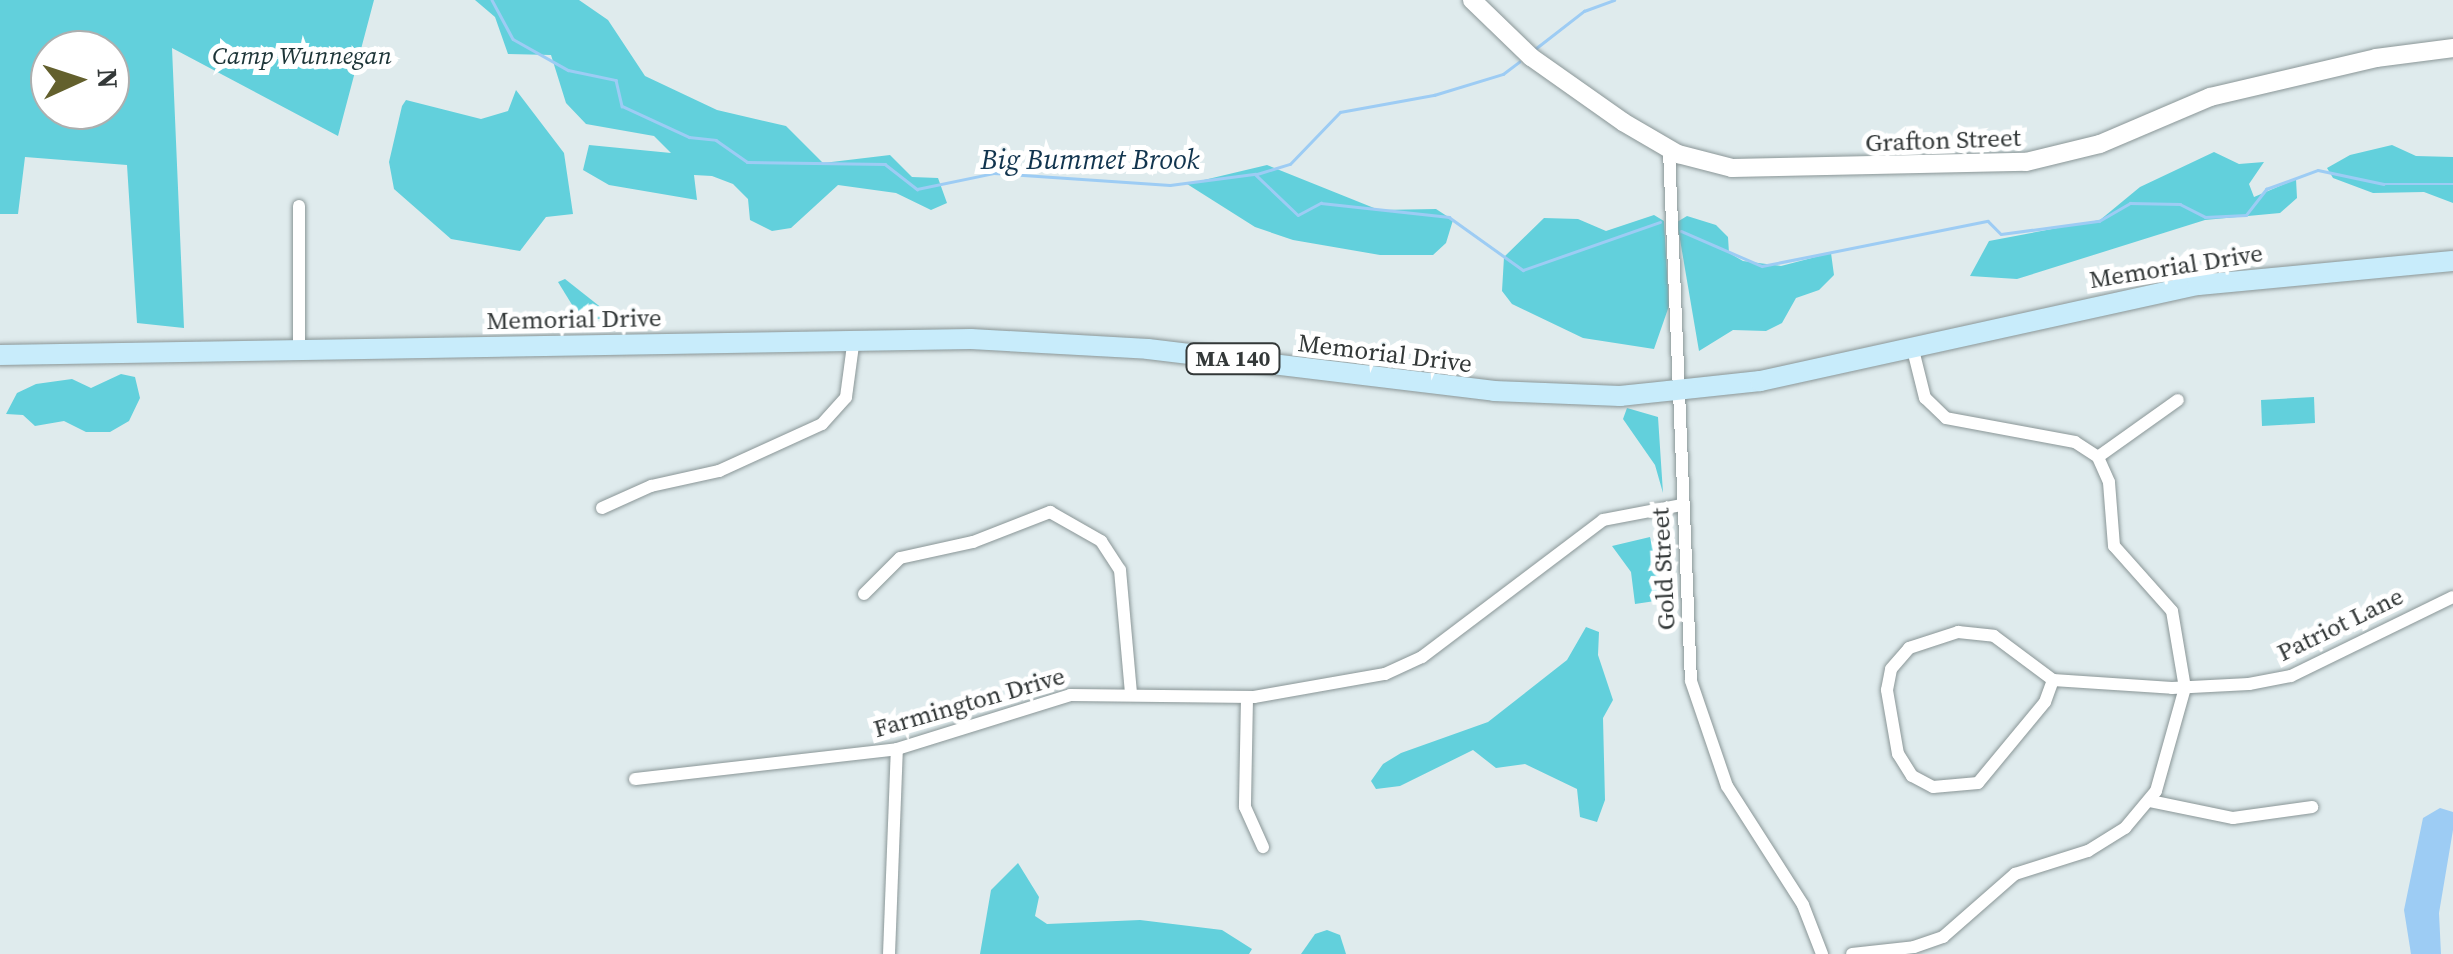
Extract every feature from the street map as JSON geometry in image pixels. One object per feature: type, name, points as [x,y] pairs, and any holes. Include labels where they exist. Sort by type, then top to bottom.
[{"type":"main road","name":"Memorial Drive","points":[[0,354],[854,338],[1104,346],[1534,394],[1675,393],[2198,285],[2453,260]]},
{"type":"street","name":"Grafton Street","points":[[1472,0],[1551,74],[1670,150],[1706,163],[1757,169],[2026,162],[2100,144],[2210,97],[2376,58],[2453,48]]},
{"type":"street","name":"Gold Street","points":[[1670,150],[1675,393],[1695,699],[1727,786],[1803,905],[1822,954]]},
{"type":"street","points":[[299,206],[299,349]]},
{"type":"street","points":[[602,508],[651,486],[719,471],[822,424],[846,398],[854,338]]},
{"type":"street","points":[[1852,954],[1914,947],[1942,936],[2015,874],[2108,840],[2150,801],[2186,688],[2172,611],[2114,546],[2109,482],[2098,458],[2075,442],[1946,418],[1926,398],[1912,346]]},
{"type":"street","points":[[2098,458],[2178,400]]},
{"type":"street","name":"Farmington Drive","points":[[635,779],[897,750],[1057,698],[1132,694],[1248,698],[1405,668],[1602,520],[1682,505]]},
{"type":"street","points":[[864,594],[900,558],[973,542],[1050,512],[1100,541],[1120,570],[1132,694]]},
{"type":"street","name":"Patriot Lane","points":[[2054,680],[2186,688],[2291,676],[2453,597]]},
{"type":"street","points":[[1964,630],[1986,632],[2054,680],[2009,751],[1978,783],[1933,787],[1912,776],[1898,754],[1888,679],[1909,648],[1964,630]]},
{"type":"street","points":[[1248,698],[1245,807],[1263,847]]},
{"type":"street","points":[[889,954],[897,750]]},
{"type":"street","points":[[2150,801],[2233,818],[2312,806]]},
{"type":"green space","name":"Camp Wunnegan","points":[[0,0],[374,0],[338,136],[172,48],[184,328],[137,323],[127,165],[25,157],[18,214],[0,214]]},
{"type":"green space","points":[[475,0],[579,0],[608,20],[645,76],[717,110],[786,126],[823,163],[890,155],[912,177],[938,178],[947,203],[931,210],[896,193],[838,185],[791,228],[772,231],[750,220],[748,199],[733,184],[712,176],[694,175],[697,200],[609,185],[583,170],[589,145],[671,153],[654,136],[586,124],[566,103],[551,55],[508,54],[495,17]]},
{"type":"green space","points":[[516,90],[564,153],[573,214],[546,217],[520,251],[451,239],[394,189],[389,162],[402,106],[406,100],[481,119],[508,111]]},
{"type":"green space","points":[[2392,145],[2416,156],[2453,157],[2453,203],[2424,192],[2373,193],[2333,178],[2327,168],[2350,155]]},
{"type":"green space","points":[[2214,152],[2239,164],[2264,162],[2249,184],[2254,197],[2296,179],[2297,198],[2280,213],[2205,220],[2017,279],[1970,276],[1989,241],[2100,220],[2140,187]]},
{"type":"green space","points":[[1267,165],[1379,210],[1436,209],[1453,220],[1446,243],[1433,255],[1380,255],[1293,240],[1255,227],[1187,184]]},
{"type":"green space","points":[[1654,215],[1664,221],[1669,306],[1654,349],[1583,338],[1512,304],[1502,291],[1504,257],[1544,218],[1578,219],[1606,231]]},
{"type":"green space","points":[[1687,216],[1716,225],[1728,237],[1729,253],[1743,261],[1781,266],[1831,253],[1834,275],[1819,290],[1796,298],[1782,323],[1766,331],[1733,330],[1699,351],[1677,222]]},
{"type":"green space","points":[[565,279],[603,309],[606,318],[582,321],[558,282]]},
{"type":"green space","points":[[121,374],[135,377],[140,398],[129,421],[110,432],[86,432],[64,421],[35,426],[23,415],[6,414],[17,393],[36,384],[72,379],[91,388]]},
{"type":"green space","points":[[2314,397],[2315,423],[2262,426],[2261,400]]},
{"type":"green space","points":[[1627,408],[1658,417],[1663,493],[1655,465],[1623,419]]},
{"type":"green space","points":[[1650,537],[1663,591],[1655,601],[1635,604],[1631,572],[1612,546]]},
{"type":"green space","points":[[1586,627],[1599,632],[1598,655],[1613,700],[1603,718],[1605,800],[1597,822],[1580,817],[1577,789],[1525,764],[1496,768],[1473,750],[1400,786],[1376,789],[1371,781],[1383,764],[1401,753],[1488,722],[1567,660]]},
{"type":"green space","points":[[1018,863],[1039,897],[1035,916],[1047,924],[1140,920],[1222,930],[1252,949],[1249,954],[980,954],[991,890]]},
{"type":"green space","points":[[1327,930],[1340,935],[1346,954],[1301,954],[1315,934]]},
{"type":"shaded area","points":[[2440,808],[2453,812],[2439,913],[2441,954],[2411,954],[2404,910],[2423,818]]},
{"type":"waterway","name":"Big Bummet Brook","points":[[492,0],[513,39],[568,70],[616,80],[622,106],[689,137],[716,140],[747,162],[885,164],[917,189],[994,173],[1170,185],[1255,174],[1298,215],[1321,203],[1449,217],[1523,270],[1660,222]]},
{"type":"waterway","points":[[1535,49],[1584,11],[1614,0]]},
{"type":"waterway","points":[[1257,174],[1290,164],[1340,112],[1434,95],[1503,74],[1519,62]]},
{"type":"waterway","name":"Big Bummet Brook","points":[[1681,231],[1762,266],[1988,221],[2001,234],[2099,221],[2130,203],[2180,204],[2205,217],[2246,215],[2266,189],[2318,170],[2384,184],[2453,184]]}]
